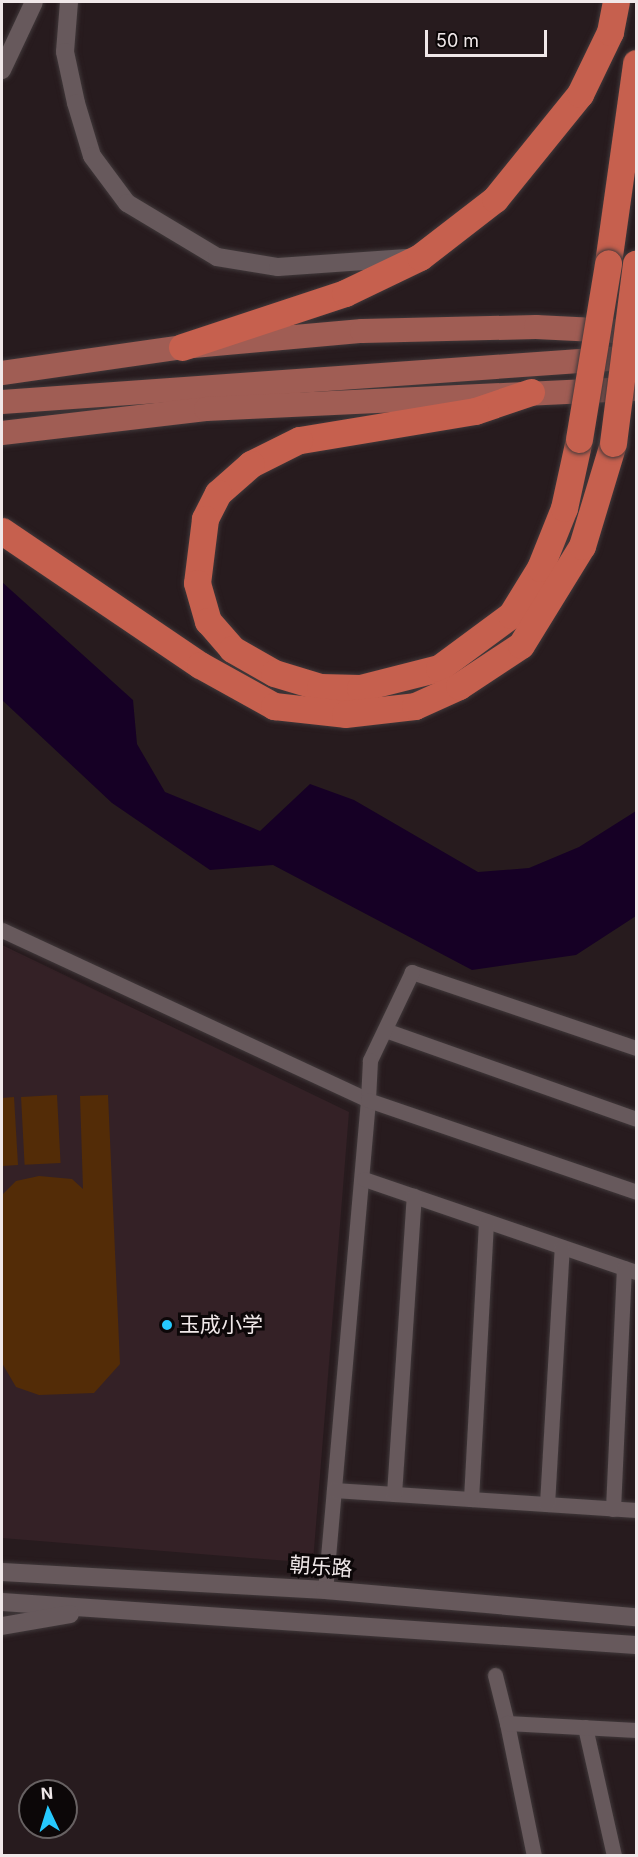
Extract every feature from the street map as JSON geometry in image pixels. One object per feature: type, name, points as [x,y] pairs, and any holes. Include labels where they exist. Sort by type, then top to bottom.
[{"type":"highway","points":[[182,347],[345,293],[420,257],[495,199],[580,94],[609,32],[616,2]]},
{"type":"highway","points":[[531,392],[475,411],[299,440],[251,464],[218,493],[205,519],[197,583],[208,621],[232,649],[274,673],[320,687],[400,681],[439,668],[511,615],[540,568],[564,508],[579,439],[608,263],[636,63]]},
{"type":"highway","points":[[2,531],[200,665],[274,706],[345,714],[416,706],[459,686],[521,645],[582,546],[613,443],[636,263]]},
{"type":"main road","points":[[2,373],[182,347],[362,331],[536,327],[636,332]]},
{"type":"main road","points":[[2,402],[636,357]]},
{"type":"main road","points":[[2,433],[206,409],[531,392],[636,389]]},
{"type":"street","points":[[2,70],[34,2]]},
{"type":"street","points":[[69,2],[65,52],[76,103],[92,156],[127,203],[217,257],[278,267],[420,257]]},
{"type":"street","points":[[2,930],[368,1100],[636,1192]]},
{"type":"street","points":[[325,1590],[364,1179],[370,1060],[412,972],[636,1048]]},
{"type":"street","points":[[385,1030],[636,1119]]},
{"type":"street","points":[[364,1179],[630,1270],[613,1509]]},
{"type":"street","points":[[394,1494],[414,1196]]},
{"type":"street","points":[[471,1499],[486,1221]]},
{"type":"street","points":[[547,1504],[562,1246]]},
{"type":"street","points":[[334,1490],[636,1510]]},
{"type":"street","points":[[2,1557],[92,1574]]},
{"type":"street","name":"朝乐路","points":[[2,1572],[92,1574],[325,1590],[636,1617]]},
{"type":"street","points":[[2,1602],[636,1645]]},
{"type":"street","points":[[2,1626],[99,1608]]},
{"type":"street","points":[[495,1675],[534,1856]]},
{"type":"street","points":[[507,1723],[636,1730]]},
{"type":"street","points":[[585,1727],[614,1856]]},
{"type":"shaded area","points":[[2,582],[133,700],[137,744],[165,792],[260,831],[310,784],[354,800],[478,872],[529,868],[579,847],[636,811],[636,916],[576,955],[472,970],[273,865],[210,870],[112,803],[2,700]]},
{"type":"shaded area","name":"玉成小学","points":[[2,945],[349,1112],[313,1563],[2,1538]]},
{"type":"shaded area","points":[[57,1095],[61,1163],[25,1165],[21,1097]]},
{"type":"shaded area","points":[[108,1095],[120,1364],[94,1393],[39,1395],[16,1387],[2,1363],[2,1195],[16,1181],[39,1176],[72,1179],[83,1189],[80,1096]]},
{"type":"shaded area","points":[[14,1097],[18,1165],[2,1166],[2,1098]]},
{"type":"place","name":"玉成小学","points":[[167,1325]]}]
